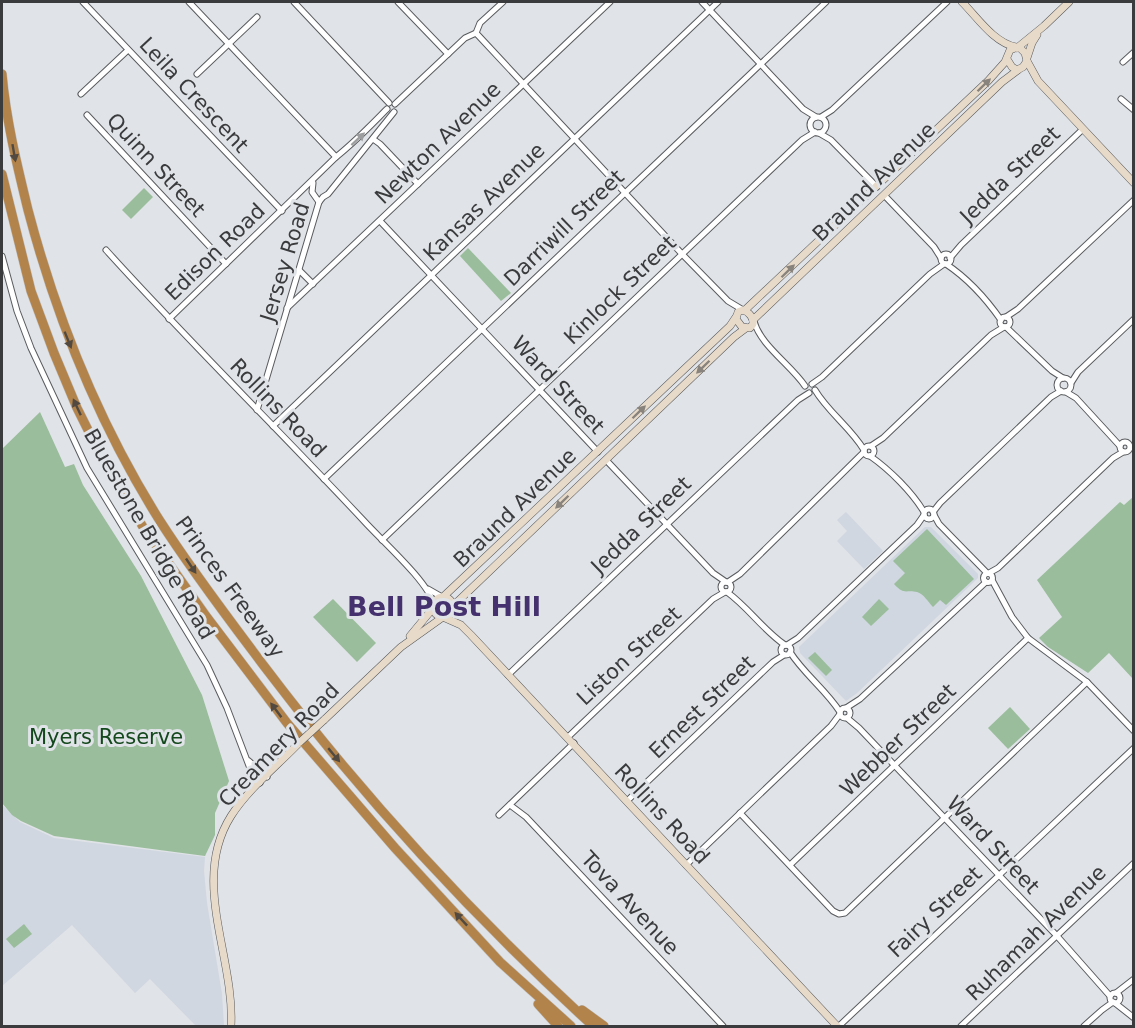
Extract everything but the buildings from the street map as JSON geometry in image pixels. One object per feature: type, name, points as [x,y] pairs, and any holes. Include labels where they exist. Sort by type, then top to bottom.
[{"type":"highway","name":"Princes Freeway","points":[[2,74],[16,164],[41,260],[62,325],[105,423],[159,520],[232,624],[331,752],[443,878],[522,961],[592,1026]]},
{"type":"highway","name":"Princes Freeway","points":[[2,174],[31,291],[77,408],[125,498],[177,576],[286,723],[395,848],[500,962],[571,1026]]},
{"type":"highway","points":[[500,962],[558,1026]]},
{"type":"highway","points":[[549,986],[604,1026]]},
{"type":"street","name":"Leila Crescent","points":[[83,2],[282,212]]},
{"type":"street","points":[[189,2],[336,157]]},
{"type":"street","points":[[294,2],[390,105]]},
{"type":"street","points":[[398,2],[448,54]]},
{"type":"street","name":"Edison Road","points":[[168,320],[315,180],[336,157],[353,144],[390,105],[465,38],[476,34],[480,23],[503,2]]},
{"type":"street","name":"Newton Avenue","points":[[287,308],[610,2]]},
{"type":"street","points":[[686,865],[1113,458],[1128,447],[1110,434],[1064,387],[1052,371],[831,140],[817,132],[810,124],[803,109],[702,2]]},
{"type":"street","name":"Kansas Avenue","points":[[273,426],[718,2]]},
{"type":"street","name":"Darriwill Street","points":[[324,479],[826,2]]},
{"type":"street","points":[[818,117],[832,110],[947,2]]},
{"type":"street","points":[[962,2],[995,36],[1007,45],[1017,47],[1024,52],[1038,81],[1134,183]]},
{"type":"street","points":[[1007,58],[1009,51],[1044,26],[1069,2]]},
{"type":"street","points":[[197,74],[256,17]]},
{"type":"street","points":[[1018,70],[1024,67],[1032,42],[1044,26]]},
{"type":"street","points":[[476,34],[682,254],[728,301],[744,310],[754,321],[760,335]]},
{"type":"street","points":[[995,36],[1012,67],[1038,81]]},
{"type":"street","points":[[81,94],[128,50]]},
{"type":"street","points":[[1123,62],[1134,52]]},
{"type":"street","name":"Braund Avenue","points":[[744,310],[988,81],[1007,58]]},
{"type":"street","name":"Braund Avenue","points":[[754,321],[1018,70]]},
{"type":"street","points":[[1121,99],[1134,110]]},
{"type":"street","name":"Jersey Road","points":[[257,410],[299,270],[318,197],[328,194],[397,108],[390,105]]},
{"type":"street","points":[[803,109],[818,117],[825,125],[831,140]]},
{"type":"street","points":[[958,109],[966,117]]},
{"type":"street","points":[[825,125],[832,110]]},
{"type":"street","name":"Quinn Street","points":[[87,115],[226,264]]},
{"type":"street","name":"Kinlock Street","points":[[802,140],[810,124],[818,117]]},
{"type":"street","name":"Kinlock Street","points":[[382,540],[802,140],[825,125]]},
{"type":"street","name":"Jedda Street","points":[[508,675],[1083,129]]},
{"type":"street","points":[[373,139],[418,184]]},
{"type":"street","points":[[300,193],[318,197],[315,180]]},
{"type":"street","name":"Liston Street","points":[[499,815],[713,599],[1134,200]]},
{"type":"street","name":"Ward Street","points":[[380,221],[1134,1018]]},
{"type":"street","name":"Rollins Road","points":[[106,250],[168,320],[382,540],[426,588],[434,606]]},
{"type":"street","name":"Bluestone Bridge Road","points":[[2,256],[17,311],[31,348],[87,468],[207,665],[252,772],[260,783]]},
{"type":"street","points":[[299,270],[313,284]]},
{"type":"street","points":[[728,301],[740,325],[760,335],[979,566],[1028,638],[1087,682],[1134,731]]},
{"type":"street","points":[[736,317],[739,311],[744,310]]},
{"type":"street","name":"Braund Avenue","points":[[443,597],[730,326],[736,317]]},
{"type":"street","points":[[1064,387],[1134,319]]},
{"type":"street","points":[[747,328],[752,327],[754,321]]},
{"type":"street","name":"Braund Avenue","points":[[453,607],[739,333],[747,328]]},
{"type":"street","points":[[1052,371],[1064,378]]},
{"type":"street","points":[[1064,378],[1078,372]]},
{"type":"street","points":[[1064,378],[1064,387]]},
{"type":"street","name":"Ernest Street","points":[[627,801],[1064,387],[1064,378]]},
{"type":"street","name":"Rollins Road","points":[[426,588],[443,597]]},
{"type":"street","points":[[443,597],[451,601],[453,607],[451,614],[443,617],[436,612],[434,606],[436,600],[443,597]]},
{"type":"street","name":"Creamery Road","points":[[231,1026],[230,996],[215,908],[213,871],[227,824],[236,809],[260,783],[400,647],[434,606]]},
{"type":"street","name":"Rollins Road","points":[[453,607],[461,625],[838,1026]]},
{"type":"street","name":"Rollins Road","points":[[443,617],[461,625]]},
{"type":"street","name":"Creamery Road","points":[[400,647],[443,617]]},
{"type":"street","name":"Webber Street","points":[[790,866],[1028,638]]},
{"type":"street","points":[[740,813],[833,910],[839,914],[845,913],[1087,682]]},
{"type":"street","name":"Fairy Street","points":[[838,1026],[1134,748]]},
{"type":"street","name":"Bluestone Bridge Road","points":[[248,760],[267,777]]},
{"type":"street","name":"Tova Avenue","points":[[510,805],[526,817],[723,1026]]},
{"type":"street","name":"Ruhamah Avenue","points":[[962,1026],[1134,863]]},
{"type":"street","points":[[1084,1026],[1134,979]]},
{"type":"shaded area","points":[[846,512],[883,551],[864,569],[837,541],[847,531],[837,520]]},
{"type":"shaded area","points":[[925,527],[931,527],[978,574],[978,578],[846,701],[800,653],[799,647]]},
{"type":"shaded area","points":[[2,805],[20,822],[54,838],[205,857],[207,903],[222,994],[224,1026],[196,1026],[150,979],[135,993],[72,925],[2,986]]},
{"type":"green space","points":[[144,188],[153,197],[131,219],[122,210]]},
{"type":"green space","points":[[468,248],[511,293],[501,301],[460,256]]},
{"type":"green space","name":"Myers Reserve","points":[[40,412],[65,467],[74,464],[83,485],[141,576],[202,695],[229,781],[215,813],[215,835],[205,856],[54,836],[21,821],[12,815],[2,803],[2,449]]},
{"type":"green space","points":[[1133,497],[1133,679],[1109,653],[1088,673],[1048,647],[1039,638],[1062,617],[1037,580],[1120,502],[1124,505]]},
{"type":"green space","points":[[927,529],[974,579],[946,605],[940,600],[933,607],[919,593],[903,591],[894,584],[905,573],[893,561]]},
{"type":"green space","points":[[333,599],[376,643],[357,662],[313,617]]},
{"type":"green space","points":[[879,599],[889,609],[871,626],[862,617]]},
{"type":"green space","points":[[815,652],[832,670],[826,676],[808,658]]},
{"type":"green space","points":[[1010,707],[1030,729],[1008,749],[988,728]]},
{"type":"green space","points":[[24,924],[32,934],[14,948],[6,939]]},
{"type":"district","name":"Bell Post Hill","points":[[444,607]]}]
